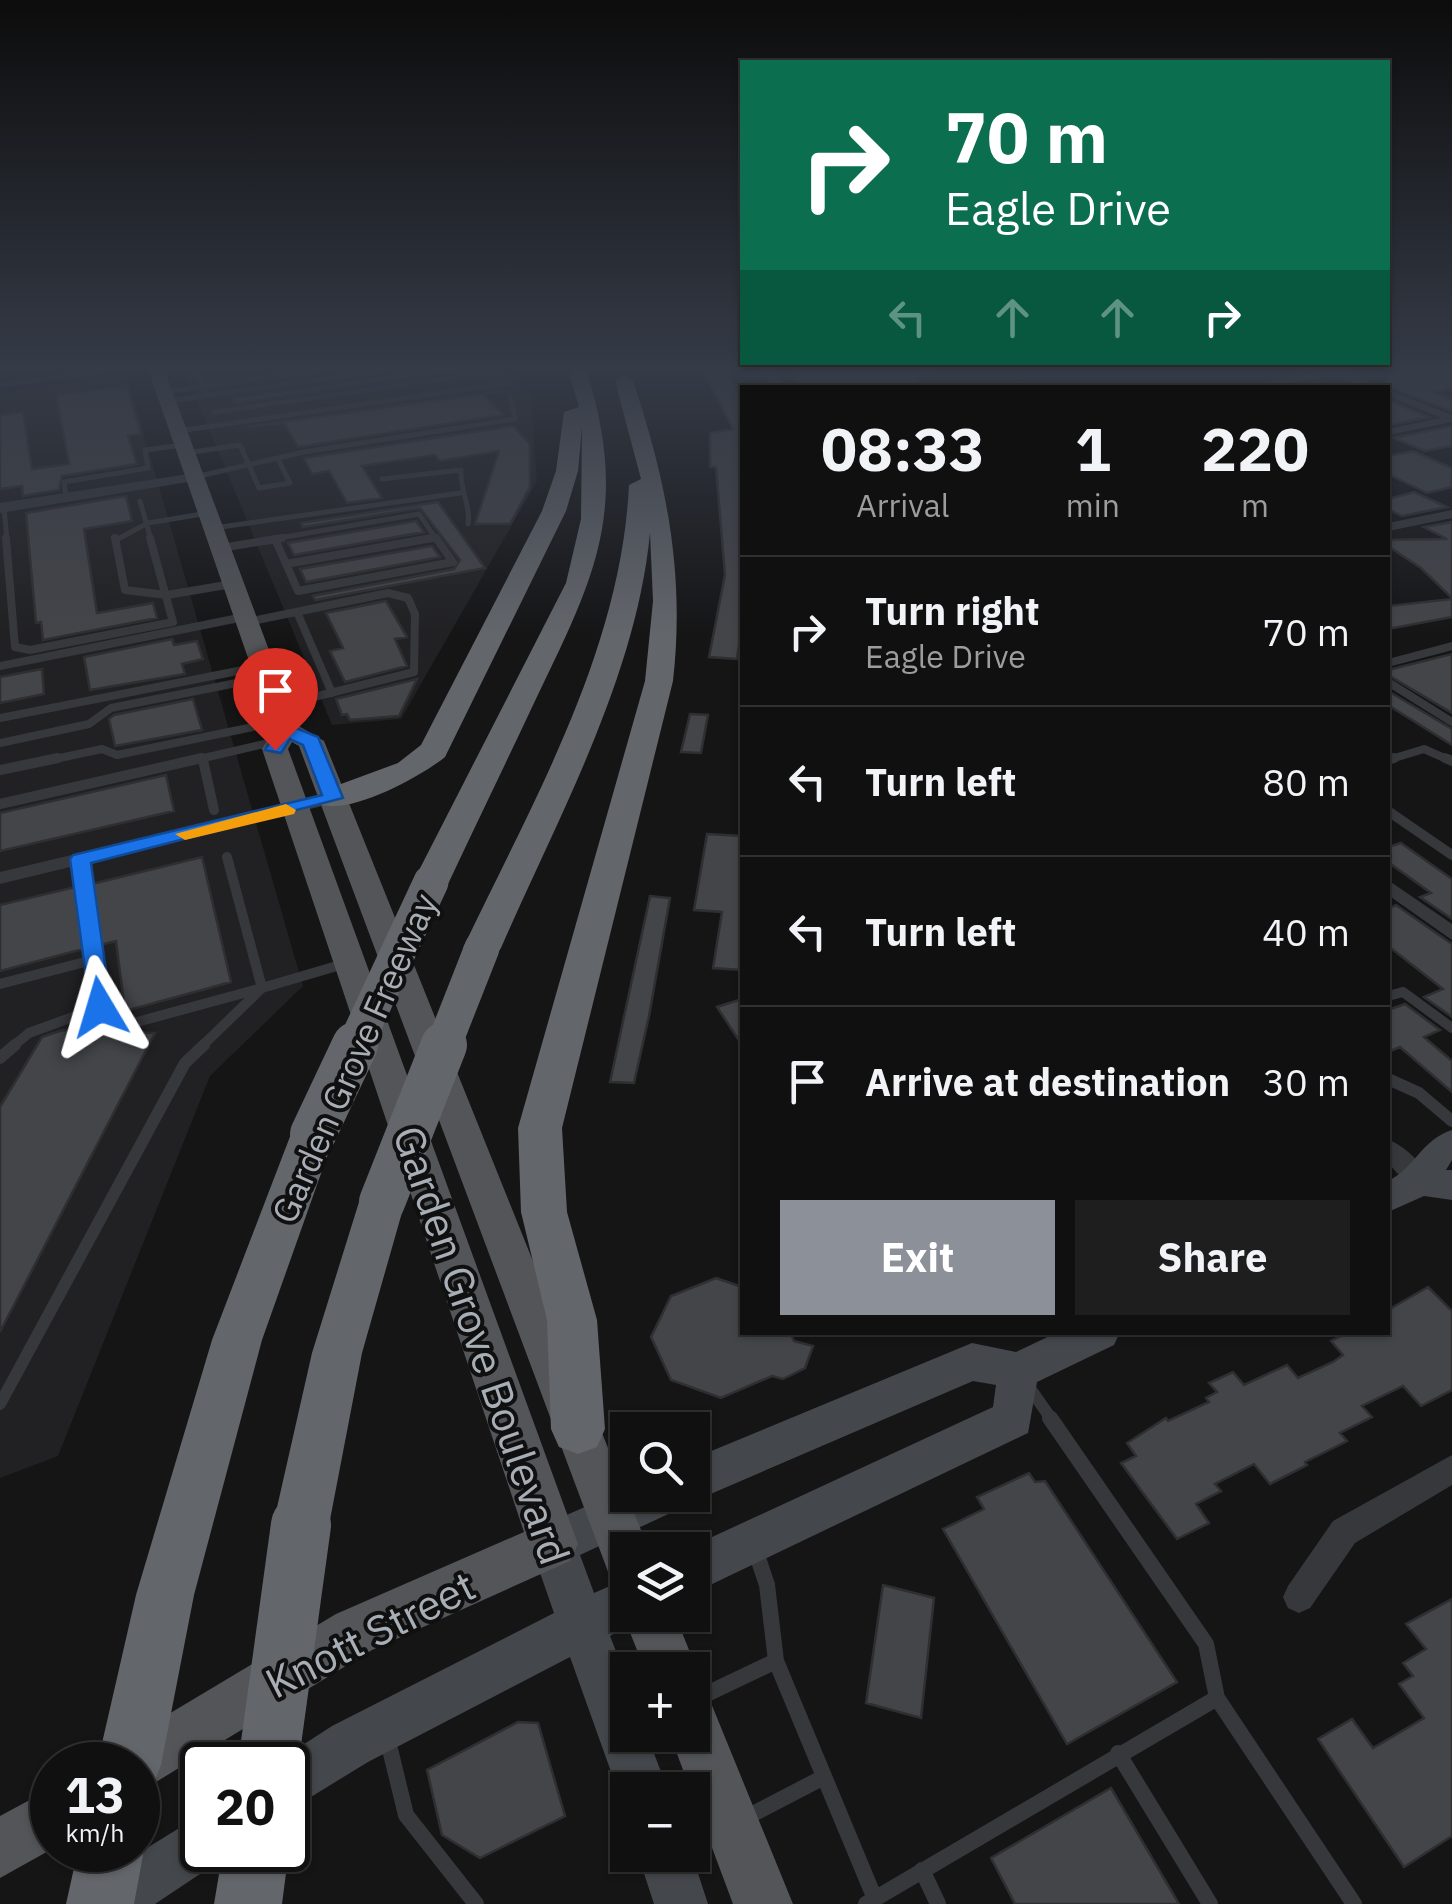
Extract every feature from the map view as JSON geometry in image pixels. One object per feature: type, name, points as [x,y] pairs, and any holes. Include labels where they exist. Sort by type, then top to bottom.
[{"type":"highway","points":[[314,803],[409,770],[434,750],[554,511],[568,458]]},
{"type":"highway","name":"Garden Grove Freeway","points":[[134,1742],[165,1595],[237,1340],[313,1134],[431,882],[579,583],[593,520],[595,458]]},
{"type":"highway","name":"Garden Grove Freeway","points":[[271,1742],[302,1525],[337,1354],[382,1202],[482,948],[602,672],[630,580],[642,512],[634,458]]},
{"type":"highway","points":[[578,1429],[572,1320],[544,1212],[540,1128],[659,681],[666,624],[666,541],[649,458]]},
{"type":"highway","points":[[103,1904],[108,1872]]},
{"type":"highway","points":[[248,1904],[253,1872]]},
{"type":"main road","name":"Garden Grove Boulevard","points":[[188,458],[281,724],[275,750],[314,803],[578,1429],[617,1532]]},
{"type":"main road","name":"Garden Grove Boulevard","points":[[314,803],[348,962],[635,1772]]},
{"type":"main road","points":[[1390,1196],[1437,1183],[1438,1151],[1452,1144]]},
{"type":"main road","points":[[710,1473],[972,1362],[1018,1371],[1094,1335]]},
{"type":"main road","points":[[710,1562],[1013,1419],[1018,1371]]},
{"type":"main road","name":"Knott Street","points":[[625,1532],[644,1512]]},
{"type":"main road","name":"Knott Street","points":[[160,1751],[354,1632],[553,1544],[610,1539]]},
{"type":"main road","points":[[310,1771],[384,1726],[610,1610]]},
{"type":"main road","points":[[704,1752],[763,1904]]},
{"type":"main road","points":[[0,1850],[30,1831]]},
{"type":"main road","points":[[103,1904],[180,1855]]},
{"type":"main road","points":[[670,1872],[681,1904]]},
{"type":"street","points":[[2,508],[195,477]]},
{"type":"street","points":[[1390,527],[1452,514]]},
{"type":"street","points":[[0,878],[314,803]]},
{"type":"street","points":[[1390,888],[1452,934]]},
{"type":"street","points":[[1390,1150],[1437,1183]]},
{"type":"street","points":[[1299,1598],[1344,1532],[1452,1470]]},
{"type":"lane","points":[[66,498],[64,482],[148,468],[146,458]]},
{"type":"lane","points":[[246,458],[259,488],[290,483],[278,459]]},
{"type":"lane","points":[[195,477],[285,458]]},
{"type":"lane","points":[[382,480],[457,468],[464,484],[460,493]]},
{"type":"lane","points":[[214,530],[460,493]]},
{"type":"lane","points":[[460,493],[470,510],[468,524]]},
{"type":"lane","points":[[0,649],[15,646],[30,650],[173,622],[140,501]]},
{"type":"lane","points":[[2,508],[15,646]]},
{"type":"lane","points":[[233,584],[167,595],[125,590],[115,537],[148,523],[275,539],[420,514],[453,562],[298,591],[275,539]]},
{"type":"lane","points":[[286,564],[435,537]]},
{"type":"lane","points":[[0,666],[388,593],[408,598],[415,614],[414,672],[332,693],[281,724],[203,760],[0,804]]},
{"type":"lane","points":[[297,612],[332,693]]},
{"type":"lane","points":[[1390,663],[1450,648]]},
{"type":"lane","points":[[0,718],[264,671]]},
{"type":"lane","points":[[0,743],[88,724],[111,708],[264,671]]},
{"type":"lane","points":[[1390,683],[1452,722]]},
{"type":"lane","points":[[0,770],[102,749],[118,754],[281,724]]},
{"type":"lane","points":[[1390,759],[1424,748],[1452,761]]},
{"type":"lane","points":[[203,760],[214,810]]},
{"type":"lane","points":[[1390,812],[1452,855]]},
{"type":"lane","points":[[228,857],[262,988]]},
{"type":"lane","points":[[80,859],[100,1007],[126,1025],[348,962]]},
{"type":"lane","points":[[0,984],[94,960]]},
{"type":"lane","points":[[0,1404],[186,1063],[262,988]]},
{"type":"lane","points":[[1390,995],[1403,992],[1452,1028]]},
{"type":"lane","points":[[0,1058],[28,1033],[100,1007]]},
{"type":"lane","points":[[1390,1080],[1419,1094],[1452,1121]]},
{"type":"lane","points":[[1018,1371],[1206,1644],[1216,1698],[1354,1904]]},
{"type":"lane","points":[[753,1542],[767,1585],[776,1661],[870,1901],[1216,1698]]},
{"type":"lane","points":[[710,1692],[776,1661]]},
{"type":"lane","points":[[384,1726],[406,1815],[476,1904]]},
{"type":"lane","points":[[1118,1753],[1210,1904]]},
{"type":"lane","points":[[733,1824],[824,1778]]},
{"type":"lane","points":[[922,1870],[938,1904]]},
{"type":"shaded area","points":[[0,458],[151,458],[303,986],[210,1076],[58,1456],[0,1478]]},
{"type":"shaded area","points":[[221,458],[535,458],[537,481],[401,719],[332,725]]},
{"type":"building","points":[[0,458],[30,458],[32,469],[69,464],[68,458],[135,458],[137,464],[62,476],[59,490],[23,496],[22,486],[0,489]]},
{"type":"building","points":[[304,458],[416,458],[362,466],[382,498],[347,503],[329,471],[312,474]]},
{"type":"building","points":[[497,458],[530,458],[530,487],[510,524],[475,524]]},
{"type":"building","points":[[710,458],[740,458],[737,659],[709,657],[725,575],[716,467],[710,467]]},
{"type":"building","points":[[1390,458],[1429,458],[1452,468],[1452,487],[1427,493],[1390,475]]},
{"type":"building","points":[[1414,492],[1447,507],[1402,516],[1390,510],[1390,498]]},
{"type":"building","points":[[126,496],[132,521],[84,529],[97,613],[153,603],[157,618],[43,640],[41,622],[36,623],[26,513]]},
{"type":"building","points":[[438,502],[485,568],[315,600],[313,596],[454,569],[460,560],[420,508],[303,527],[301,523]]},
{"type":"building","points":[[416,521],[424,532],[294,555],[288,543]]},
{"type":"building","points":[[1452,522],[1452,598],[1421,568],[1390,547],[1390,540],[1447,539],[1424,527]]},
{"type":"building","points":[[432,546],[440,557],[306,582],[300,569]]},
{"type":"building","points":[[1452,599],[1452,617],[1390,629],[1390,606]]},
{"type":"building","points":[[386,601],[407,637],[395,639],[407,666],[345,682],[330,651],[343,648],[326,613]]},
{"type":"building","points":[[172,639],[174,645],[197,641],[203,659],[182,664],[185,674],[90,690],[84,657]]},
{"type":"building","points":[[1452,654],[1452,713],[1390,676],[1390,670]]},
{"type":"building","points":[[42,669],[44,694],[0,703],[0,677]]},
{"type":"building","points":[[417,679],[399,716],[350,720],[347,714],[342,715],[336,699]]},
{"type":"building","points":[[1390,692],[1452,729],[1452,745],[1390,706]]},
{"type":"building","points":[[193,699],[202,730],[115,746],[109,719],[114,715]]},
{"type":"building","points":[[690,714],[708,715],[701,753],[681,752]]},
{"type":"building","points":[[166,775],[174,811],[0,851],[0,813]]},
{"type":"building","points":[[707,834],[740,836],[740,970],[713,968],[722,912],[694,910]]},
{"type":"building","points":[[1401,843],[1452,879],[1452,919],[1420,897],[1431,893],[1390,863],[1390,846]]},
{"type":"building","points":[[202,857],[231,982],[125,1011],[116,941],[100,945],[92,884]]},
{"type":"building","points":[[75,887],[83,949],[0,971],[0,905]]},
{"type":"building","points":[[650,896],[670,898],[649,1016],[634,1083],[610,1082]]},
{"type":"building","points":[[1396,905],[1452,944],[1452,1017],[1424,997],[1443,989],[1390,948],[1390,908]]},
{"type":"building","points":[[740,1000],[740,1042],[717,1007]]},
{"type":"building","points":[[1405,1004],[1440,1030],[1424,1037],[1452,1061],[1452,1092],[1400,1047],[1390,1051],[1390,1009]]},
{"type":"building","points":[[63,1030],[155,1033],[0,1332],[0,1107],[42,1037]]},
{"type":"building","points":[[716,1278],[740,1286],[740,1335],[791,1335],[794,1341],[813,1346],[805,1368],[783,1379],[772,1376],[721,1398],[671,1380],[651,1337],[671,1296]]},
{"type":"building","points":[[1428,1287],[1452,1311],[1452,1390],[1421,1406],[1403,1386],[1362,1406],[1372,1417],[1340,1433],[1347,1441],[1305,1462],[1307,1465],[1270,1484],[1254,1464],[1215,1484],[1221,1491],[1196,1504],[1209,1523],[1177,1539],[1121,1463],[1136,1456],[1127,1443],[1166,1418],[1168,1421],[1209,1402],[1206,1398],[1217,1392],[1209,1383],[1233,1372],[1244,1385],[1287,1365],[1298,1378],[1343,1355],[1331,1341],[1343,1335],[1390,1335],[1390,1309]]},
{"type":"building","points":[[1029,1473],[1035,1482],[1045,1481],[1177,1682],[1067,1744],[943,1529],[984,1509],[977,1497]]},
{"type":"building","points":[[883,1585],[934,1598],[921,1718],[866,1703]]},
{"type":"building","points":[[1452,1599],[1452,1836],[1404,1867],[1318,1739],[1352,1719],[1373,1748],[1424,1718],[1399,1684],[1413,1676],[1403,1663],[1426,1649],[1406,1624]]},
{"type":"building","points":[[518,1722],[538,1723],[565,1816],[480,1858],[442,1835],[427,1770]]},
{"type":"building","points":[[1111,1788],[1179,1904],[1015,1904],[991,1858]]},
{"type":"slow traffic","points":[[185,834],[286,810]]},
{"type":"route","points":[[100,1007],[80,859],[333,798],[311,741],[286,730],[275,750]]}]
